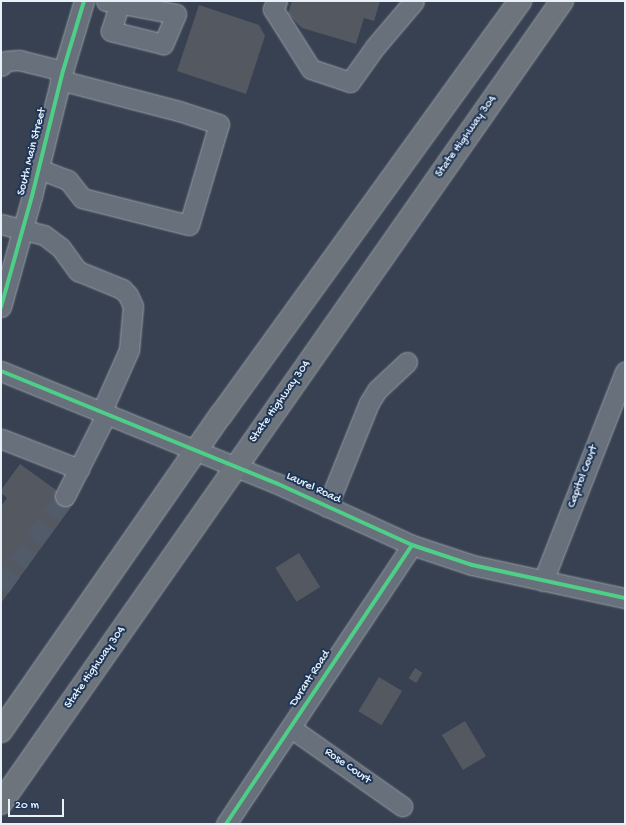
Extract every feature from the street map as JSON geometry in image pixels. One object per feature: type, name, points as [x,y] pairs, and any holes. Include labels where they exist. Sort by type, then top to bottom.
[{"type":"main road","points":[[1,731],[196,451],[520,1]]},
{"type":"main road","name":"State Highway 304","points":[[1,803],[562,1]]},
{"type":"street","name":"South Main Street","points":[[1,307],[23,230],[62,76],[84,1]]},
{"type":"street","points":[[277,1],[273,9],[311,69],[350,82],[375,47],[414,1]]},
{"type":"street","points":[[1,66],[6,60],[19,60],[62,76],[219,124],[188,225],[82,198],[68,180],[39,169]]},
{"type":"street","points":[[1,224],[44,235],[61,248],[78,271],[122,289],[128,295],[133,306],[129,350],[104,414],[65,496]]},
{"type":"street","points":[[327,507],[369,403],[377,390],[407,362]]},
{"type":"street","name":"Laurel Road","points":[[1,371],[196,451],[412,545],[472,565],[625,598]]},
{"type":"street","name":"Capitol Court","points":[[543,581],[625,372]]},
{"type":"street","points":[[2,439],[79,469]]},
{"type":"street","name":"Durant Road","points":[[226,824],[412,545]]},
{"type":"street","name":"Rose Court","points":[[291,728],[402,806]]},
{"type":"building","points":[[292,1],[380,1],[374,21],[364,18],[356,44],[302,28],[288,14]]},
{"type":"building","points":[[199,5],[259,25],[265,36],[246,94],[177,71]]},
{"type":"building","points":[[20,464],[74,503],[1,603],[1,506],[7,498],[1,493],[1,490]]},
{"type":"building","points":[[299,553],[320,587],[296,602],[275,568]]},
{"type":"building","points":[[415,668],[423,673],[416,683],[409,678]]},
{"type":"building","points":[[379,677],[402,691],[382,725],[358,711]]},
{"type":"building","points":[[465,721],[486,756],[463,770],[442,735]]},
{"type":"tunnel","points":[[1,587],[65,496]]},
{"type":"cycle path","points":[[1,307],[32,196],[63,71],[84,1]]},
{"type":"cycle path","points":[[1,371],[276,483],[412,545],[472,565],[625,598]]},
{"type":"cycle path","points":[[226,824],[412,545]]}]
